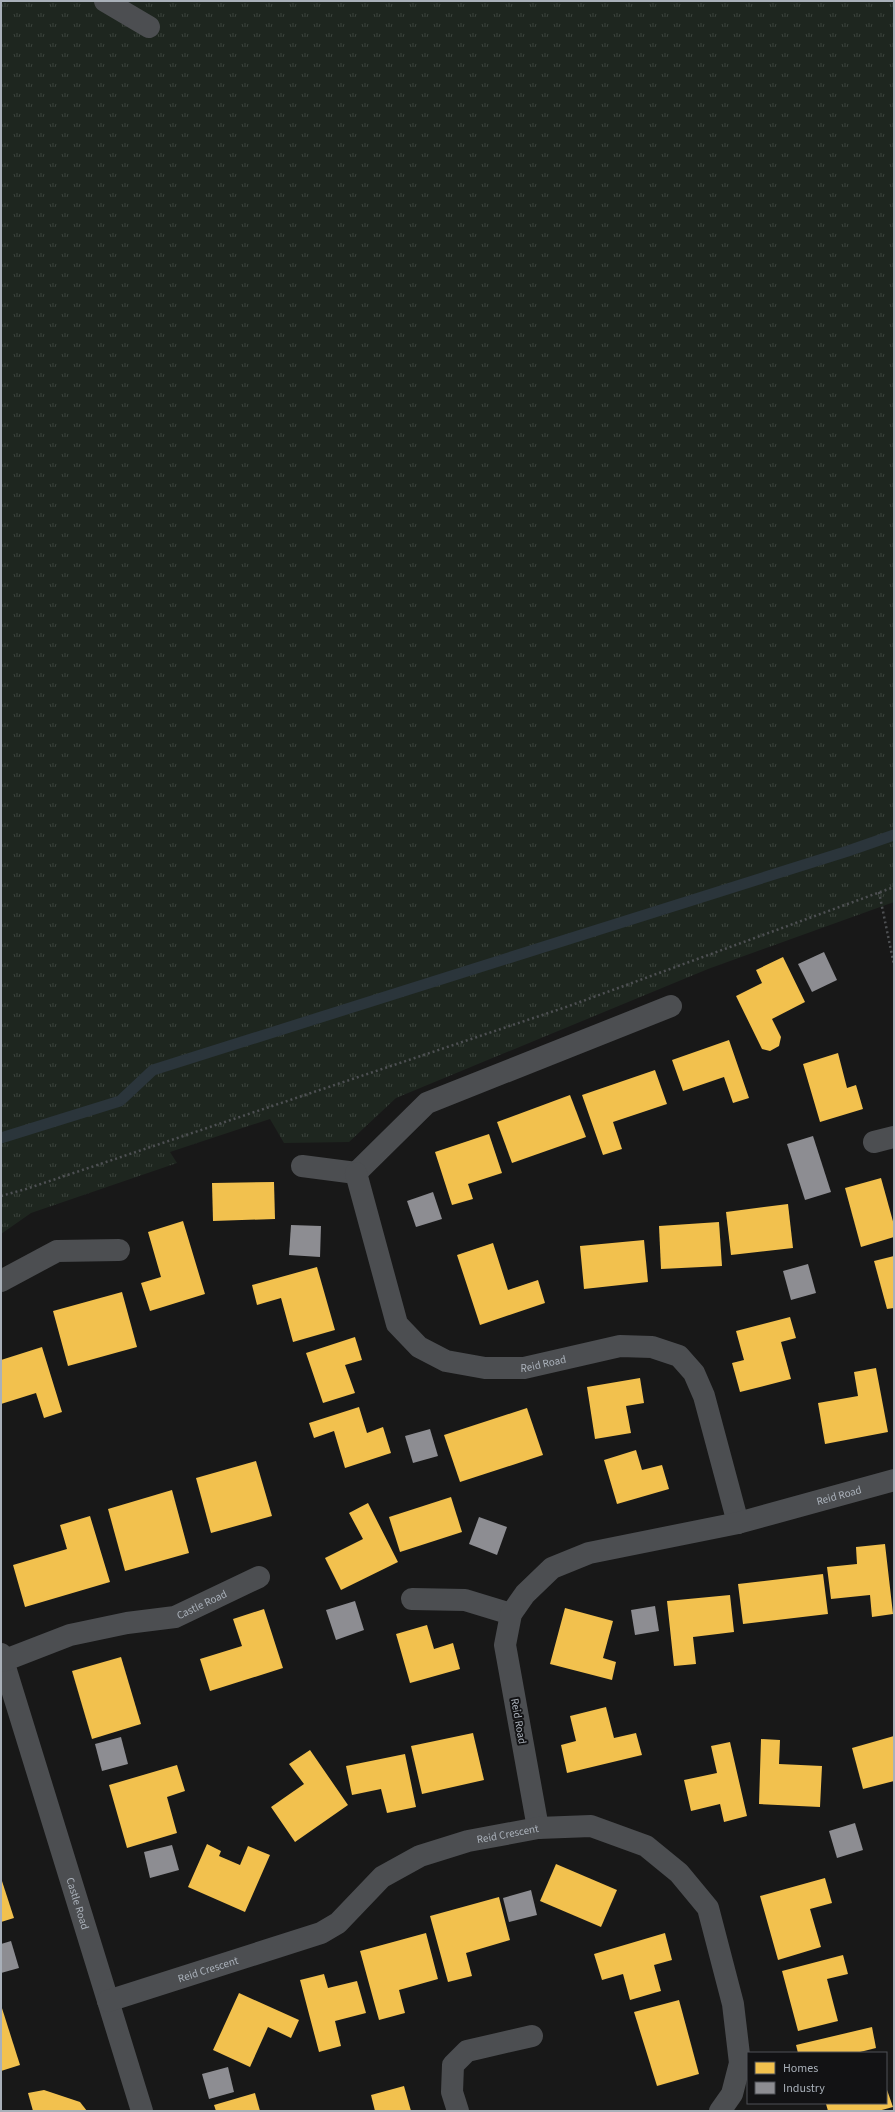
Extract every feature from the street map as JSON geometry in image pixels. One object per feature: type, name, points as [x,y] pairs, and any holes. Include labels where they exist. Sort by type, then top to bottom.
[{"type":"street","points":[[105,1],[149,27]]},
{"type":"street","points":[[302,1166],[356,1173],[427,1103],[671,1006]]},
{"type":"street","name":"Reid Road","points":[[356,1173],[397,1324],[418,1346],[446,1361],[484,1368],[524,1368],[620,1346],[652,1347],[678,1356],[694,1374],[704,1396],[738,1523]]},
{"type":"street","points":[[1,1281],[57,1251],[119,1250]]},
{"type":"street","name":"Reid Road","points":[[538,1828],[505,1645],[512,1614],[525,1594],[552,1568],[589,1553],[738,1523],[894,1480]]},
{"type":"street","name":"Castle Road","points":[[142,2111],[108,2001],[7,1697],[2,1658],[70,1635],[127,1623],[175,1617],[259,1577]]},
{"type":"street","points":[[412,1599],[465,1600],[512,1614]]},
{"type":"street","name":"Reid Crescent","points":[[108,2001],[321,1933],[338,1923],[382,1877],[420,1856],[468,1841],[538,1828],[591,1826],[646,1846],[679,1873],[708,1908],[733,2004],[740,2063],[732,2094],[720,2111]]},
{"type":"street","points":[[458,2111],[452,2092],[453,2065],[467,2051],[532,2036]]},
{"type":"path","points":[[1,1196],[26,1190],[569,1006],[894,887]]},
{"type":"path","points":[[879,892],[894,966]]},
{"type":"green space","points":[[1,1],[894,1],[894,902],[708,969],[396,1098],[349,1142],[284,1143],[270,1119],[170,1152],[177,1163],[31,1213],[1,1234]]},
{"type":"building: Homes","points":[[783,957],[805,1002],[772,1019],[781,1037],[779,1046],[770,1051],[762,1049],[736,996],[762,983],[756,970]]},
{"type":"building: Homes","points":[[729,1040],[749,1098],[733,1103],[724,1077],[683,1091],[672,1060]]},
{"type":"building: Homes","points":[[838,1053],[847,1088],[856,1085],[863,1109],[820,1122],[803,1064]]},
{"type":"building: Homes","points":[[655,1070],[667,1104],[613,1122],[622,1149],[603,1155],[582,1095]]},
{"type":"building: Homes","points":[[570,1095],[586,1137],[512,1163],[497,1122]]},
{"type":"building: Homes","points":[[489,1134],[502,1173],[468,1184],[473,1199],[452,1205],[435,1152]]},
{"type":"building: Homes","points":[[881,1178],[894,1225],[894,1237],[861,1247],[845,1188]]},
{"type":"building: Homes","points":[[274,1182],[275,1219],[213,1221],[212,1183]]},
{"type":"building: Homes","points":[[788,1204],[793,1248],[731,1255],[726,1212]]},
{"type":"building: Homes","points":[[183,1221],[205,1294],[150,1311],[141,1283],[161,1277],[148,1232]]},
{"type":"building: Homes","points":[[719,1222],[722,1266],[661,1269],[659,1226]]},
{"type":"building: Homes","points":[[644,1240],[648,1282],[584,1289],[580,1246]]},
{"type":"building: Homes","points":[[493,1243],[508,1290],[538,1280],[545,1303],[480,1325],[457,1255]]},
{"type":"building: Homes","points":[[894,1256],[894,1308],[887,1309],[874,1261]]},
{"type":"building: Homes","points":[[317,1267],[335,1330],[293,1342],[281,1298],[257,1305],[252,1285]]},
{"type":"building: Homes","points":[[122,1292],[137,1347],[68,1366],[53,1311]]},
{"type":"building: Homes","points":[[790,1317],[796,1338],[781,1342],[791,1379],[740,1392],[732,1363],[744,1360],[736,1331]]},
{"type":"building: Homes","points":[[355,1337],[362,1360],[345,1365],[355,1393],[323,1403],[306,1353]]},
{"type":"building: Homes","points":[[42,1347],[62,1412],[44,1418],[36,1393],[1,1404],[1,1360]]},
{"type":"building: Homes","points":[[876,1368],[888,1432],[825,1444],[818,1403],[858,1396],[854,1372]]},
{"type":"building: Homes","points":[[640,1378],[644,1403],[626,1406],[631,1433],[595,1439],[587,1387]]},
{"type":"building: Homes","points":[[359,1407],[367,1433],[383,1427],[391,1453],[345,1468],[334,1431],[314,1438],[309,1423]]},
{"type":"building: Homes","points":[[527,1408],[543,1455],[460,1482],[444,1435]]},
{"type":"building: Homes","points":[[636,1450],[642,1470],[662,1465],[669,1489],[617,1504],[604,1460]]},
{"type":"building: Homes","points":[[256,1461],[272,1516],[211,1533],[196,1478]]},
{"type":"building: Homes","points":[[172,1490],[189,1553],[125,1571],[108,1509]]},
{"type":"building: Homes","points":[[451,1497],[462,1532],[400,1552],[389,1517]]},
{"type":"building: Homes","points":[[368,1503],[398,1562],[341,1590],[325,1558],[363,1539],[349,1513]]},
{"type":"building: Homes","points":[[90,1516],[110,1582],[25,1607],[13,1565],[67,1549],[60,1525]]},
{"type":"building: Homes","points":[[885,1544],[893,1614],[872,1617],[870,1595],[831,1599],[827,1567],[857,1564],[856,1547]]},
{"type":"building: Homes","points":[[823,1574],[828,1614],[743,1624],[738,1584]]},
{"type":"building: Homes","points":[[730,1595],[734,1632],[693,1637],[696,1664],[674,1666],[667,1601]]},
{"type":"building: Homes","points":[[565,1608],[613,1621],[603,1658],[616,1662],[612,1680],[550,1664]]},
{"type":"building: Homes","points":[[264,1609],[283,1668],[210,1691],[200,1659],[242,1646],[233,1619]]},
{"type":"building: Homes","points":[[427,1625],[434,1649],[453,1643],[460,1669],[410,1683],[396,1634]]},
{"type":"building: Homes","points":[[121,1657],[141,1724],[92,1739],[72,1671]]},
{"type":"building: Homes","points":[[606,1707],[614,1738],[636,1733],[642,1755],[567,1773],[561,1745],[576,1741],[570,1716]]},
{"type":"building: Homes","points":[[473,1733],[484,1780],[422,1794],[411,1746]]},
{"type":"building: Homes","points":[[894,1736],[894,1781],[863,1789],[852,1748]]},
{"type":"building: Homes","points":[[761,1739],[780,1740],[779,1764],[822,1766],[820,1807],[759,1804]]},
{"type":"building: Homes","points":[[730,1742],[747,1816],[724,1822],[720,1804],[691,1811],[684,1780],[717,1773],[711,1746]]},
{"type":"building: Homes","points":[[310,1750],[348,1805],[295,1842],[271,1807],[304,1784],[289,1764]]},
{"type":"building: Homes","points":[[405,1754],[416,1807],[387,1813],[381,1789],[352,1795],[346,1766]]},
{"type":"building: Homes","points":[[177,1765],[185,1791],[167,1797],[177,1833],[127,1848],[109,1785]]},
{"type":"building: Homes","points":[[207,1844],[221,1851],[219,1856],[240,1865],[248,1846],[270,1855],[245,1912],[188,1887]]},
{"type":"building: Homes","points":[[556,1864],[617,1890],[601,1927],[540,1901]]},
{"type":"building: Homes","points":[[1,1878],[14,1918],[1,1922]]},
{"type":"building: Homes","points":[[825,1878],[832,1903],[810,1909],[821,1947],[778,1960],[760,1896]]},
{"type":"building: Homes","points":[[499,1897],[510,1940],[466,1953],[472,1976],[448,1982],[430,1916]]},
{"type":"building: Homes","points":[[426,1933],[438,1979],[399,1990],[405,2013],[379,2020],[360,1951]]},
{"type":"building: Homes","points":[[665,1933],[672,1960],[654,1965],[661,1991],[630,2000],[623,1974],[602,1980],[594,1954]]},
{"type":"building: Homes","points":[[843,1955],[848,1974],[827,1979],[838,2021],[798,2031],[782,1971]]},
{"type":"building: Homes","points":[[324,1974],[328,1988],[357,1981],[366,2013],[335,2021],[341,2046],[319,2052],[300,1980]]},
{"type":"building: Homes","points":[[239,1993],[299,2020],[291,2038],[268,2027],[250,2067],[213,2050]]},
{"type":"building: Homes","points":[[679,2000],[699,2074],[657,2086],[634,2012]]},
{"type":"building: Homes","points":[[1,2005],[20,2065],[1,2071]]},
{"type":"building: Homes","points":[[872,2027],[876,2048],[860,2052],[798,2052],[796,2045]]},
{"type":"building: Homes","points":[[404,2086],[411,2111],[375,2111],[371,2095]]},
{"type":"building: Homes","points":[[44,2090],[80,2102],[87,2111],[33,2111],[28,2093]]},
{"type":"building: Homes","points":[[887,2090],[893,2107],[878,2111],[828,2111],[826,2104],[887,2104]]},
{"type":"building: Homes","points":[[255,2093],[260,2111],[216,2111],[214,2105]]},
{"type":"building: Industry","points":[[824,952],[837,980],[812,992],[798,964]]},
{"type":"building: Industry","points":[[813,1136],[831,1192],[805,1200],[787,1144]]},
{"type":"building: Industry","points":[[433,1192],[442,1219],[416,1227],[407,1201]]},
{"type":"building: Industry","points":[[291,1225],[321,1226],[320,1257],[289,1255]]},
{"type":"building: Industry","points":[[808,1264],[816,1293],[791,1300],[783,1271]]},
{"type":"building: Industry","points":[[430,1429],[438,1456],[413,1463],[405,1436]]},
{"type":"building: Industry","points":[[479,1517],[507,1527],[497,1555],[469,1544]]},
{"type":"building: Industry","points":[[355,1601],[364,1630],[336,1640],[326,1610]]},
{"type":"building: Industry","points":[[655,1606],[659,1631],[635,1635],[631,1610]]},
{"type":"building: Industry","points":[[121,1737],[128,1764],[102,1771],[95,1744]]},
{"type":"building: Industry","points":[[855,1823],[863,1850],[837,1858],[829,1831]]},
{"type":"building: Industry","points":[[172,1845],[179,1870],[150,1878],[144,1852]]},
{"type":"building: Industry","points":[[531,1890],[537,1915],[509,1922],[503,1898]]},
{"type":"building: Industry","points":[[11,1941],[19,1968],[1,1973],[1,1944]]},
{"type":"building: Industry","points":[[228,2067],[234,2092],[209,2099],[202,2074]]},
{"type":"waterway","points":[[1,1138],[120,1101],[153,1070],[848,851],[894,835]]}]
